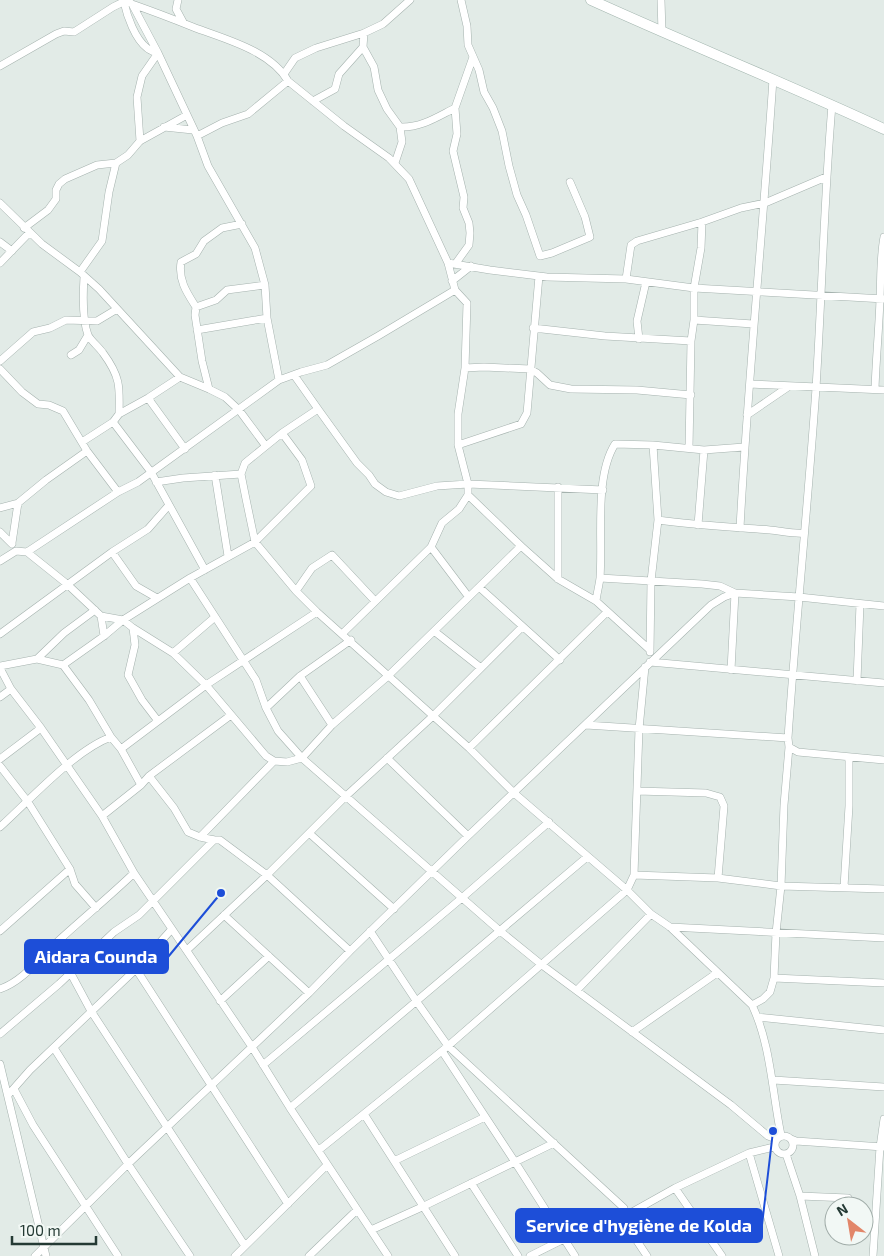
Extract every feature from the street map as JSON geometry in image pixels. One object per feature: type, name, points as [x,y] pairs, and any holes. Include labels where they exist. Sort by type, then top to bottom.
[{"type":"main road","points":[[591,0],[832,105],[884,130]]},
{"type":"street","points":[[178,0],[176,9],[183,22]]},
{"type":"street","points":[[284,74],[295,58],[316,48],[364,33],[383,24],[410,0]]},
{"type":"street","points":[[461,0],[467,26],[468,45],[479,70],[484,92],[502,131],[517,195],[540,256],[552,254],[590,237],[585,217],[570,182]]},
{"type":"street","points":[[662,0],[662,32]]},
{"type":"street","points":[[127,1],[231,41],[261,55],[313,102],[395,163],[409,179],[452,263],[452,281],[455,290],[467,303],[465,368],[458,414],[458,446],[468,484],[468,495],[459,509],[442,523],[431,547],[343,633]]},
{"type":"street","points":[[127,1],[158,53],[208,166],[255,248],[265,285],[267,318],[279,380]]},
{"type":"street","points":[[0,66],[56,34],[64,31],[74,32],[127,1]]},
{"type":"street","points":[[364,33],[364,47],[374,67],[378,90],[387,110],[400,127],[402,142],[395,163]]},
{"type":"street","points":[[313,102],[334,89],[339,74],[364,47]]},
{"type":"street","points":[[140,141],[137,97],[142,76],[158,53]]},
{"type":"street","points":[[452,263],[469,245],[469,223],[463,208],[464,197],[453,151],[457,134],[455,108],[473,58]]},
{"type":"street","points":[[740,528],[753,324],[765,203],[773,79]]},
{"type":"street","points":[[164,127],[195,133],[248,114],[288,81]]},
{"type":"street","points":[[752,1005],[763,999],[770,992],[774,978],[781,886],[792,675],[816,388],[826,177],[832,105]]},
{"type":"street","points":[[400,127],[412,128],[455,108]]},
{"type":"street","points":[[0,263],[12,251],[27,230],[48,210],[56,199],[56,190],[59,184],[97,165],[116,163],[128,155],[140,141],[187,115]]},
{"type":"street","points":[[116,163],[109,192],[102,241],[82,274],[88,335],[103,352],[116,372],[120,386],[119,414]]},
{"type":"street","points":[[626,279],[631,245],[637,241],[702,222],[741,208],[765,203],[826,177]]},
{"type":"street","points":[[0,203],[27,230],[99,289],[180,377],[209,389],[225,398],[239,410],[265,445]]},
{"type":"street","points":[[689,448],[691,395],[690,341],[694,320],[694,288],[701,248],[702,222]]},
{"type":"street","points":[[209,389],[197,330],[196,307],[184,289],[180,270],[181,262],[196,254],[204,241],[222,228],[242,224]]},
{"type":"street","points":[[875,389],[882,299],[880,260],[884,237]]},
{"type":"street","points":[[0,242],[12,251]]},
{"type":"street","points":[[452,263],[538,276],[626,279],[694,288],[882,299]]},
{"type":"street","points":[[452,281],[471,266]]},
{"type":"street","points":[[458,446],[521,424],[527,413],[538,276]]},
{"type":"street","points":[[639,339],[638,321],[646,282]]},
{"type":"street","points":[[196,307],[216,300],[227,290],[265,285]]},
{"type":"street","points":[[27,552],[118,492],[138,482],[279,380],[327,365],[455,290]]},
{"type":"street","points":[[0,361],[33,332],[50,328],[66,320],[97,321],[117,309]]},
{"type":"street","points":[[197,330],[267,318]]},
{"type":"street","points":[[694,320],[753,324]]},
{"type":"street","points":[[533,328],[639,339],[690,341]]},
{"type":"street","points":[[71,355],[79,350],[88,335]]},
{"type":"street","points":[[465,368],[530,369],[550,385],[570,390],[636,390],[691,395]]},
{"type":"street","points":[[0,369],[22,392],[38,404],[49,405],[63,412],[87,451],[118,492]]},
{"type":"street","points":[[294,374],[357,463],[375,484],[386,492],[398,496],[437,486],[468,484],[603,490]]},
{"type":"street","points":[[82,442],[113,422],[119,414],[180,377]]},
{"type":"street","points":[[750,384],[884,390]]},
{"type":"street","points":[[747,415],[788,387]]},
{"type":"street","points":[[148,398],[185,449]]},
{"type":"street","points":[[318,409],[265,445],[245,463],[241,474],[255,542],[296,591],[317,612],[343,633],[469,748],[514,793],[651,914],[670,927],[752,1005],[758,1017],[773,1080],[776,1151],[786,1154],[793,1148],[791,1139]]},
{"type":"street","points":[[113,422],[151,472],[205,570]]},
{"type":"street","points":[[63,665],[104,636],[122,620],[190,578],[255,542],[311,486],[302,460],[282,433]]},
{"type":"street","points":[[596,601],[600,578],[603,490],[609,453],[615,444],[653,445],[704,450],[744,448]]},
{"type":"street","points":[[319,1150],[442,1051],[542,965],[626,890],[634,875],[639,729],[650,650],[651,581],[658,520],[653,445]]},
{"type":"street","points":[[698,525],[704,450]]},
{"type":"street","points":[[0,508],[18,503],[46,480],[87,451]]},
{"type":"street","points":[[156,482],[241,474]]},
{"type":"street","points":[[215,475],[228,556]]},
{"type":"street","points":[[558,487],[558,579]]},
{"type":"street","points":[[468,495],[558,579],[596,601],[650,650]]},
{"type":"street","points":[[12,543],[18,503]]},
{"type":"street","points":[[0,634],[112,552],[148,529],[169,505]]},
{"type":"street","points":[[658,520],[804,534]]},
{"type":"street","points":[[0,532],[12,543],[16,551]]},
{"type":"street","points":[[0,562],[16,551],[27,552],[67,584],[98,613],[122,620],[173,653],[206,685],[266,756],[274,761],[287,762],[302,758],[332,725],[388,676],[521,546]]},
{"type":"street","points":[[431,547],[468,596]]},
{"type":"street","points":[[112,552],[136,586],[157,598]]},
{"type":"street","points":[[296,591],[312,568],[332,556],[375,601]]},
{"type":"street","points":[[190,578],[256,680],[266,708],[278,731],[302,758],[431,872],[542,965],[731,1105],[768,1136],[777,1140]]},
{"type":"street","points":[[600,578],[711,585],[720,586],[735,593],[799,597],[884,606]]},
{"type":"street","points":[[479,588],[560,660]]},
{"type":"street","points":[[35,1256],[128,1164],[309,993],[370,931],[648,664],[711,605],[735,593]]},
{"type":"street","points":[[731,670],[735,593]]},
{"type":"street","points":[[857,681],[860,604]]},
{"type":"street","points":[[121,749],[206,685],[317,612]]},
{"type":"street","points":[[469,748],[607,612]]},
{"type":"street","points":[[98,613],[104,636]]},
{"type":"street","points":[[37,659],[64,634],[98,613]]},
{"type":"street","points":[[173,653],[215,617]]},
{"type":"street","points":[[187,950],[267,875],[345,796],[434,716],[522,627]]},
{"type":"street","points":[[133,628],[135,645],[128,676],[142,700],[158,721]]},
{"type":"street","points":[[434,631],[481,668]]},
{"type":"street","points":[[266,708],[300,676],[350,640]]},
{"type":"street","points":[[141,785],[90,700],[63,665],[37,659],[0,667],[11,689],[41,728],[102,816],[134,873],[252,1047],[388,1256]]},
{"type":"street","points":[[648,664],[884,683]]},
{"type":"street","points":[[300,676],[332,725]]},
{"type":"street","points":[[0,697],[11,689]]},
{"type":"street","points":[[102,816],[141,785],[149,776],[231,715]]},
{"type":"street","points":[[586,725],[788,738]]},
{"type":"street","points":[[0,760],[41,728]]},
{"type":"street","points":[[0,827],[67,765],[98,742],[111,737]]},
{"type":"street","points":[[789,747],[798,752],[884,760]]},
{"type":"street","points":[[786,766],[798,752]]},
{"type":"street","points":[[844,887],[849,806],[849,756]]},
{"type":"street","points":[[387,758],[468,836]]},
{"type":"street","points":[[200,837],[274,761]]},
{"type":"street","points":[[0,766],[28,802],[70,869],[75,884],[96,908]]},
{"type":"street","points":[[149,776],[174,808],[188,832],[200,837],[220,840],[267,875],[350,951]]},
{"type":"street","points":[[636,790],[706,793],[720,797],[724,806],[718,878]]},
{"type":"street","points":[[263,1065],[549,822]]},
{"type":"street","points":[[309,833],[394,909]]},
{"type":"street","points":[[0,1034],[114,932],[139,915],[214,840]]},
{"type":"street","points":[[290,1108],[587,857]]},
{"type":"street","points":[[0,931],[70,869]]},
{"type":"street","points":[[0,988],[22,977],[55,944],[134,873]]},
{"type":"street","points":[[634,875],[718,878],[781,886],[884,889]]},
{"type":"street","points":[[577,990],[651,914]]},
{"type":"street","points":[[224,915],[309,993]]},
{"type":"street","points":[[670,927],[884,938]]},
{"type":"street","points":[[8,1095],[30,1070],[136,969],[172,930]]},
{"type":"street","points":[[370,931],[448,1046],[624,1208],[628,1226],[647,1256]]},
{"type":"street","points":[[55,944],[92,1011],[244,1246]]},
{"type":"street","points":[[220,1001],[269,956]]},
{"type":"street","points":[[136,969],[288,1204]]},
{"type":"street","points":[[632,1032],[717,973]]},
{"type":"street","points":[[774,978],[884,983]]},
{"type":"street","points":[[758,1017],[884,1030]]},
{"type":"street","points":[[54,1048],[128,1164],[190,1256]]},
{"type":"street","points":[[442,1051],[575,1256]]},
{"type":"street","points":[[0,1064],[46,1256]]},
{"type":"street","points":[[773,1080],[884,1087]]},
{"type":"street","points":[[14,1088],[34,1125],[118,1256]]},
{"type":"street","points":[[364,1114],[455,1256]]},
{"type":"street","points":[[394,1161],[484,1117]]},
{"type":"street","points":[[873,1256],[884,1119]]},
{"type":"street","points":[[530,1256],[564,1239],[625,1216],[675,1188],[789,1136],[796,1141],[882,1147]]},
{"type":"street","points":[[371,1230],[554,1143]]},
{"type":"street","points":[[749,1153],[779,1256]]},
{"type":"street","points":[[786,1154],[800,1196],[815,1256]]},
{"type":"street","points":[[235,1256],[327,1165]]},
{"type":"street","points":[[471,1183],[518,1256]]},
{"type":"street","points":[[675,1188],[722,1256]]},
{"type":"street","points":[[800,1196],[824,1197]]},
{"type":"street","points":[[309,1256],[357,1210]]},
{"type":"place","name":"Aidara Counda","points":[[221,893]]},
{"type":"place","name":"Service d'hygiène de Kolda","points":[[773,1131]]}]
